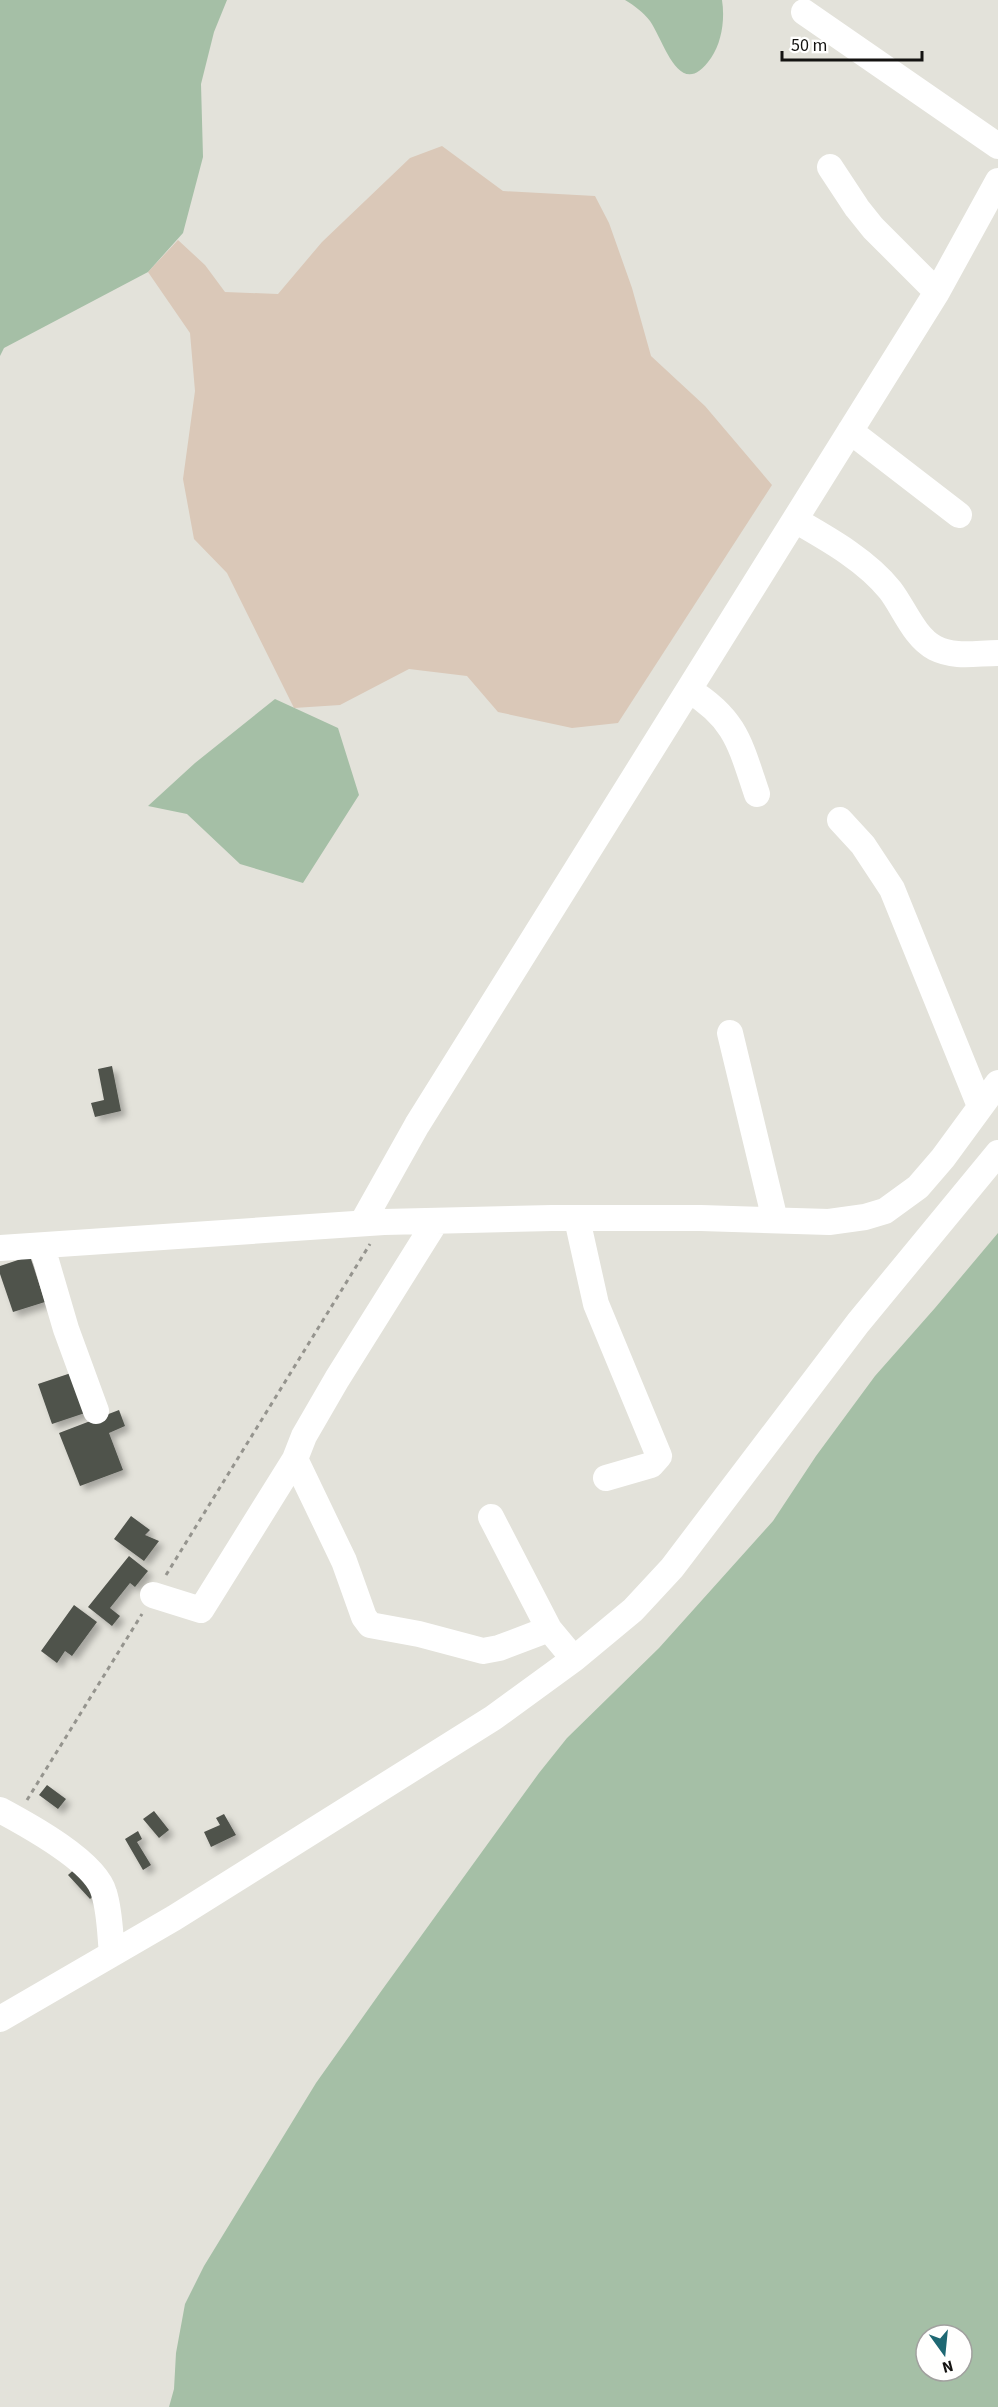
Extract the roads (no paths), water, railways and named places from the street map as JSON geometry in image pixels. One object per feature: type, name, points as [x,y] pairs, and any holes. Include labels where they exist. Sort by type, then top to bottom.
[{"type":"street","points":[[804,12],[998,146]]},
{"type":"street","points":[[830,167],[873,228],[937,292]]},
{"type":"street","points":[[373,1222],[417,1125],[937,292],[998,182]]},
{"type":"street","points":[[850,431],[959,515]]},
{"type":"street","points":[[795,520],[860,561],[890,590],[921,636],[933,647],[963,655],[998,653]]},
{"type":"street","points":[[689,690],[711,704],[730,724],[738,738],[757,794]]},
{"type":"street","points":[[840,820],[863,844],[892,889],[980,1106]]},
{"type":"street","points":[[730,1033],[775,1220]]},
{"type":"street","points":[[0,1248],[42,1247],[373,1222],[577,1219],[829,1222],[865,1217],[885,1211],[918,1187],[943,1158],[998,1083]]},
{"type":"street","points":[[0,2019],[184,1912],[494,1718],[574,1659],[633,1610],[672,1568],[858,1323],[998,1153]]},
{"type":"street","points":[[577,1219],[596,1304],[659,1456],[651,1465],[606,1478]]},
{"type":"street","points":[[153,1596],[201,1610],[295,1460],[304,1436],[337,1379],[436,1221]]},
{"type":"street","points":[[42,1247],[66,1329],[96,1411]]},
{"type":"street","points":[[295,1460],[344,1561],[364,1617],[370,1625],[419,1634],[483,1651],[499,1648],[549,1629]]},
{"type":"street","points":[[491,1517],[549,1629],[574,1659]]},
{"type":"street","points":[[8,1814],[60,1847],[86,1866],[96,1877],[104,1892],[112,1954]]}]
